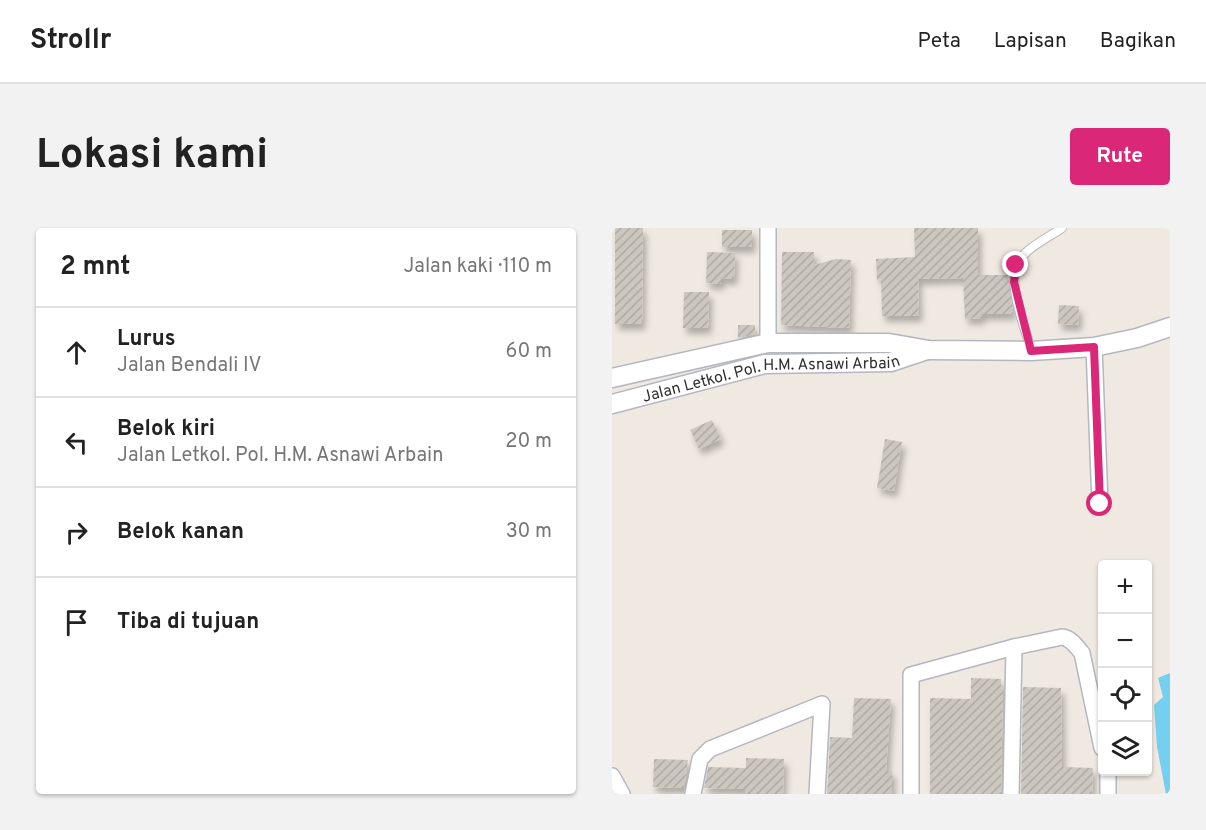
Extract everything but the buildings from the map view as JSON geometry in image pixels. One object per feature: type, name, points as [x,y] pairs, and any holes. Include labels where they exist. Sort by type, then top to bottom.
[{"type":"street","points":[[768,228],[768,344]]},
{"type":"street","name":"Jalan Letkol. Pol. H.M. Asnawi Arbain","points":[[612,378],[768,344],[889,343],[928,350],[1031,351],[1094,347],[1137,338],[1170,327]]},
{"type":"street","points":[[1094,347],[1100,504]]},
{"type":"street","name":"Jalan Letkol. Pol. H.M. Asnawi Arbain","points":[[612,405],[765,364],[891,362],[928,350]]},
{"type":"street","points":[[911,794],[911,675],[1014,646],[1062,637],[1068,638],[1082,653],[1098,729]]},
{"type":"street","points":[[1011,794],[1014,646]]},
{"type":"street","points":[[693,794],[700,759],[710,749],[822,704],[817,794]]},
{"type":"street","points":[[612,776],[622,794]]},
{"type":"street","points":[[1107,776],[1108,794]]},
{"type":"lane","points":[[1031,351],[1014,282],[1016,265],[1028,252],[1062,228]]},
{"type":"water","points":[[1170,673],[1170,794],[1166,794],[1157,747],[1154,705],[1163,697],[1158,678]]},
{"type":"route","points":[[1016,265],[1014,282],[1031,351],[1094,347],[1100,504]]}]
